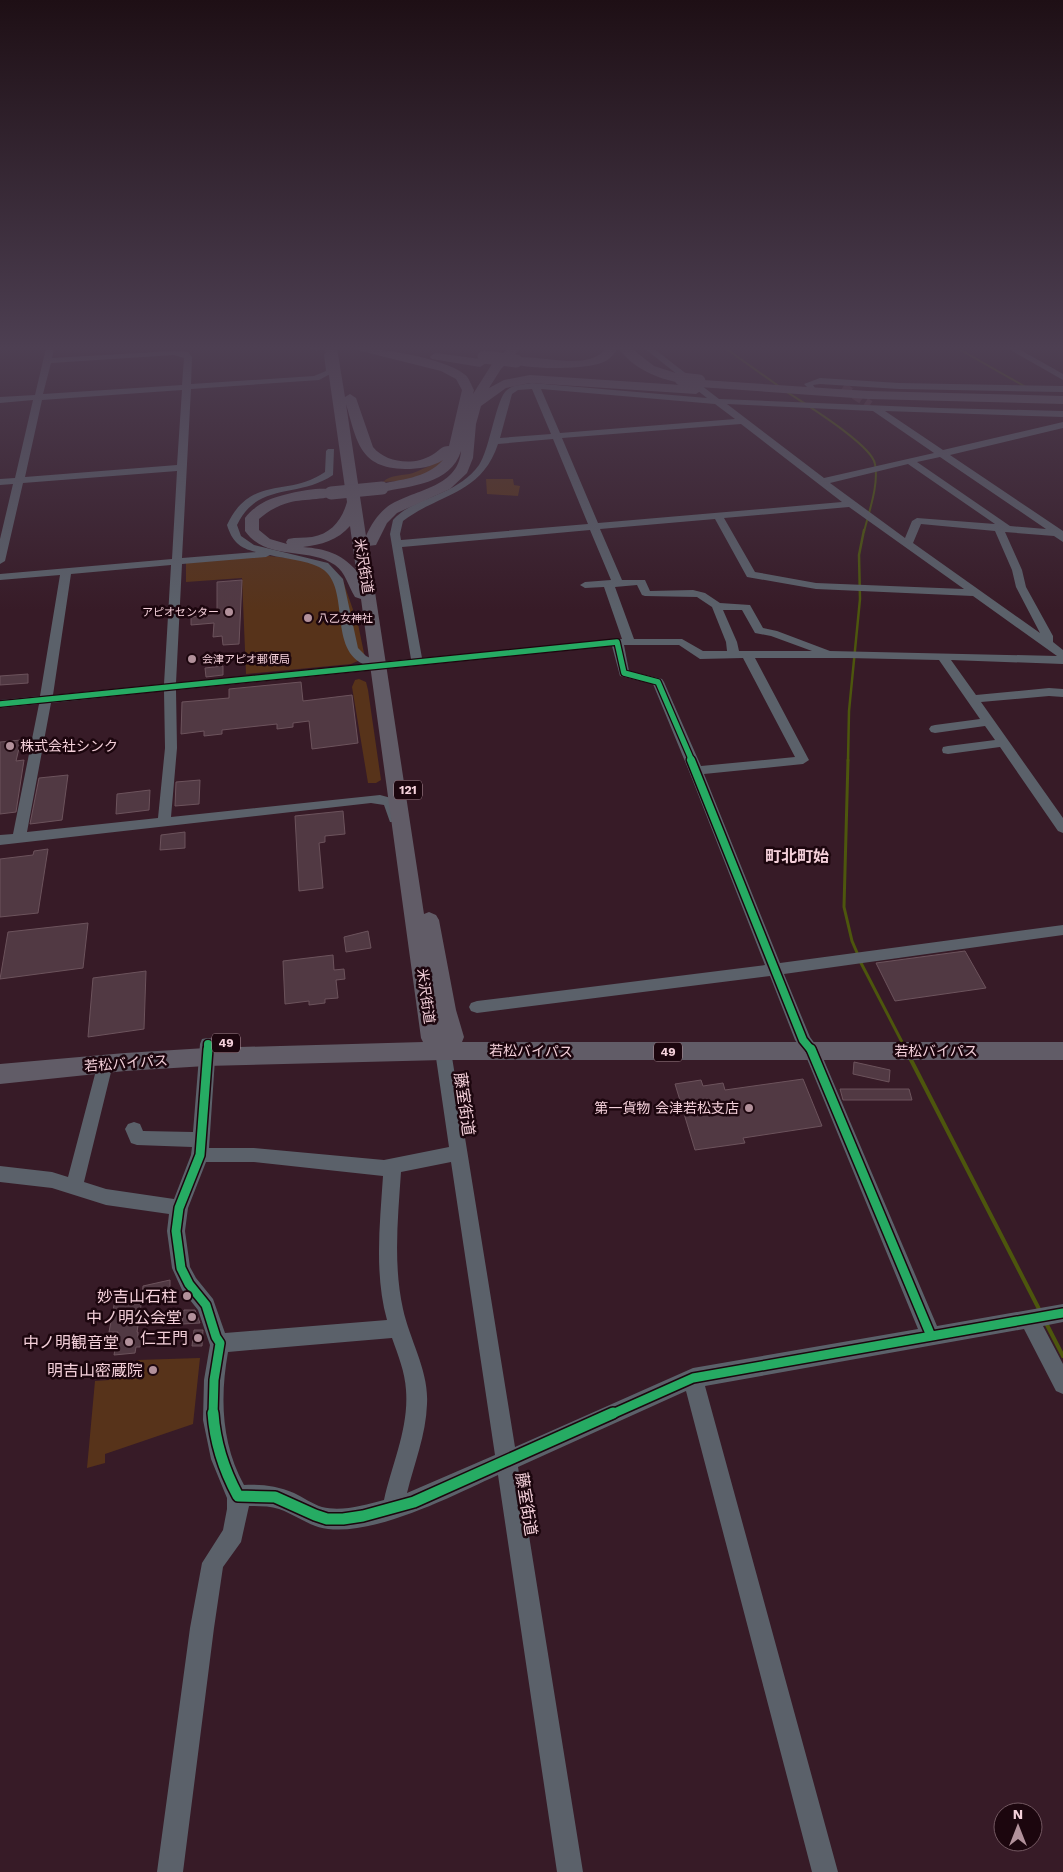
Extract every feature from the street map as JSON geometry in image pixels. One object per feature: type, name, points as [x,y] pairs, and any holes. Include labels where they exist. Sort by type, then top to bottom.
[{"type":"highway","name":"米沢街道","points":[[347,435],[373,638],[384,666],[445,1010],[443,1042]]},
{"type":"highway","name":"米沢街道","points":[[350,435],[381,591],[384,666],[394,777],[403,840],[443,1042]]},
{"type":"highway","points":[[362,435],[367,449],[374,458],[383,462],[405,465],[428,462],[443,455],[462,436]]},
{"type":"highway","points":[[373,638],[360,590],[352,571],[346,564],[329,556],[265,542],[252,531],[252,518],[265,506],[283,499],[383,490],[426,482],[445,472],[456,461],[462,436]]},
{"type":"highway","points":[[371,542],[384,517],[397,508],[446,485],[458,475],[467,458],[462,436]]},
{"type":"highway","points":[[333,495],[282,505],[268,512],[263,517],[261,527],[269,536],[282,541],[300,542],[322,539],[330,536],[344,524],[352,514],[354,502]]},
{"type":"highway","name":"若松バイパス","points":[[0,1060],[443,1042],[807,1046],[900,1045],[1063,1039]]},
{"type":"highway","name":"若松バイパス","points":[[900,1045],[1063,1051]]},
{"type":"highway","name":"若松バイパス","points":[[0,1074],[105,1064],[207,1051]]},
{"type":"street","points":[[0,561],[29,435]]},
{"type":"street","points":[[164,822],[170,748],[170,687],[184,435]]},
{"type":"street","points":[[417,662],[395,534],[398,520],[419,506],[448,495],[468,484],[485,465],[497,435]]},
{"type":"street","points":[[495,441],[564,435]]},
{"type":"street","points":[[761,435],[872,520],[1063,655]]},
{"type":"street","points":[[916,435],[1061,535]]},
{"type":"street","points":[[821,482],[1019,435]]},
{"type":"street","points":[[556,436],[594,527],[613,583],[623,642],[624,673],[658,682],[807,1046],[931,1336]]},
{"type":"street","points":[[331,451],[330,473],[326,478],[262,495],[244,505],[234,518],[232,525],[236,538],[250,547],[324,565],[331,570],[338,579],[352,649],[362,659],[384,666]]},
{"type":"street","points":[[909,461],[1004,530],[1021,587],[1048,636],[1047,644]]},
{"type":"street","points":[[0,482],[182,468]]},
{"type":"street","points":[[397,544],[851,504]]},
{"type":"street","points":[[718,516],[751,575],[816,586],[974,593]]},
{"type":"street","points":[[906,544],[917,521],[1061,535]]},
{"type":"street","points":[[0,577],[66,570],[258,556],[270,552]]},
{"type":"street","points":[[19,838],[46,699],[66,570]]},
{"type":"street","points":[[585,585],[641,582],[646,593],[650,594],[701,595],[717,606],[746,607],[759,630],[833,654]]},
{"type":"street","points":[[717,606],[722,623],[730,633],[733,648],[732,656]]},
{"type":"street","points":[[0,704],[623,642],[682,642],[700,655],[862,654],[1063,660]]},
{"type":"street","points":[[696,771],[803,760],[748,656]]},
{"type":"street","points":[[943,656],[1063,828]]},
{"type":"street","points":[[973,700],[1049,692],[1063,693]]},
{"type":"street","points":[[935,729],[989,722]]},
{"type":"street","points":[[948,750],[1003,743]]},
{"type":"street","points":[[371,799],[386,791],[393,782],[394,777]]},
{"type":"street","points":[[0,840],[380,798],[390,802],[393,806],[396,827],[403,840]]},
{"type":"street","points":[[477,1006],[776,969],[1063,930]]},
{"type":"street","name":"藤室街道","points":[[443,1042],[458,1153],[570,1872]]},
{"type":"street","points":[[170,1872],[202,1628],[213,1563],[234,1534],[238,1509],[238,1496],[227,1477],[219,1450],[213,1418],[212,1391],[220,1343],[216,1337],[206,1305],[189,1284],[181,1268],[176,1231],[179,1208],[200,1147],[207,1051]]},
{"type":"street","points":[[74,1187],[105,1064]]},
{"type":"street","points":[[134,1129],[137,1138],[254,1155],[384,1168],[458,1153]]},
{"type":"street","points":[[393,1166],[389,1232],[390,1286],[399,1328],[416,1377],[417,1403],[394,1507]]},
{"type":"street","points":[[0,1174],[52,1180],[106,1197],[179,1208]]},
{"type":"street","points":[[238,1496],[263,1494],[287,1501],[317,1516],[334,1519],[386,1510],[414,1502],[693,1378],[1063,1314]]},
{"type":"street","points":[[1033,1319],[1063,1384]]},
{"type":"street","points":[[220,1343],[399,1328]]},
{"type":"street","points":[[693,1378],[825,1872]]},
{"type":"shaded area","points":[[446,456],[448,460],[417,480],[383,482],[393,476],[413,473],[434,464]]},
{"type":"shaded area","points":[[486,479],[513,479],[514,485],[520,486],[518,496],[487,494]]},
{"type":"shaded area","points":[[269,556],[317,561],[343,581],[358,624],[365,658],[351,664],[246,674],[242,578],[186,582],[186,563]]},
{"type":"shaded area","points":[[359,679],[366,682],[368,690],[381,780],[376,783],[368,783],[352,687],[355,680]]},
{"type":"shaded area","points":[[200,1358],[193,1424],[105,1454],[105,1463],[87,1468],[95,1381],[109,1380],[112,1367],[135,1364],[137,1360]]},
{"type":"building","name":"アピオセンター","points":[[242,580],[239,644],[223,645],[222,636],[213,637],[214,623],[191,625],[191,617],[217,614],[217,582]]},
{"type":"building","points":[[223,666],[223,675],[206,677],[205,668]]},
{"type":"building","points":[[28,674],[28,683],[0,685],[0,676]]},
{"type":"building","points":[[301,682],[303,701],[352,695],[358,743],[312,749],[309,721],[293,723],[293,727],[277,729],[277,724],[222,730],[222,734],[204,736],[204,731],[181,734],[182,702],[229,698],[229,689]]},
{"type":"building","points":[[21,740],[16,761],[24,760],[16,812],[0,814],[0,742]]},
{"type":"building","points":[[68,775],[62,820],[30,824],[39,778]]},
{"type":"building","points":[[200,780],[199,804],[175,806],[176,782]]},
{"type":"building","points":[[150,790],[149,810],[116,814],[117,794]]},
{"type":"building","points":[[343,811],[345,834],[325,836],[325,842],[319,843],[323,888],[299,891],[295,816]]},
{"type":"building","points":[[185,832],[185,848],[160,850],[161,835]]},
{"type":"building","points":[[48,849],[38,913],[0,917],[0,859],[33,855],[34,851]]},
{"type":"building","points":[[88,923],[83,968],[0,979],[8,932]]},
{"type":"building","points":[[368,931],[371,948],[346,952],[344,937]]},
{"type":"building","points":[[965,951],[986,988],[895,1001],[876,963]]},
{"type":"building","points":[[333,955],[334,970],[344,969],[345,979],[336,980],[338,998],[325,999],[325,1003],[309,1005],[309,1001],[285,1004],[283,961]]},
{"type":"building","points":[[146,971],[144,1029],[88,1037],[93,978]]},
{"type":"building","points":[[854,1062],[890,1070],[889,1082],[853,1074]]},
{"type":"building","name":"第一貨物 会津若松支店","points":[[803,1079],[822,1126],[743,1138],[745,1143],[695,1150],[675,1084],[701,1080],[703,1086],[723,1083],[725,1090]]},
{"type":"building","points":[[840,1089],[909,1089],[912,1100],[843,1100]]},
{"type":"building","points":[[170,1280],[170,1295],[142,1303],[142,1299],[137,1332],[138,1337],[142,1337],[140,1347],[136,1347],[135,1353],[114,1355],[118,1332],[109,1332],[115,1300],[142,1298],[143,1286]]},
{"type":"building","name":"中ノ明公会堂","points":[[184,1310],[195,1310],[200,1323],[182,1324]]},
{"type":"building","name":"仁王門","points":[[194,1330],[203,1330],[202,1346],[192,1346]]},
{"type":"waterway","points":[[850,435],[863,446],[875,464],[876,481],[864,532]]},
{"type":"waterway","points":[[848,761],[849,711],[860,599],[859,555],[864,530]]},
{"type":"waterway","points":[[848,760],[844,907],[852,941],[858,955]]},
{"type":"waterway","points":[[860,961],[903,1044]]},
{"type":"waterway","points":[[909,1056],[1040,1311]]},
{"type":"waterway","points":[[1046,1323],[1063,1356]]},
{"type":"cycle path","points":[[0,704],[617,642],[624,673],[658,682],[696,771],[803,1040],[812,1051],[931,1336]]},
{"type":"cycle path","points":[[208,1044],[200,1155],[179,1208],[176,1231],[181,1268],[189,1284],[206,1305],[216,1337],[220,1343],[214,1380],[215,1433],[226,1472],[238,1496],[257,1495],[275,1497],[327,1519],[363,1516],[414,1502],[693,1378],[1063,1313]]},
{"type":"place","name":"アピオセンター","points":[[229,612]]},
{"type":"place","name":"八乙女神社","points":[[308,618]]},
{"type":"place","name":"会津アピオ郵便局","points":[[192,659]]},
{"type":"place","name":"株式会社シンク","points":[[10,746]]},
{"type":"place","name":"第一貨物 会津若松支店","points":[[749,1108]]},
{"type":"place","name":"妙吉山石柱","points":[[187,1296]]},
{"type":"place","name":"中ノ明公会堂","points":[[192,1317]]},
{"type":"place","name":"仁王門","points":[[198,1338]]},
{"type":"place","name":"中ノ明観音堂","points":[[129,1342]]},
{"type":"place","name":"明吉山密蔵院","points":[[153,1370]]},
{"type":"district","name":"町北町始","points":[[797,856]]}]
